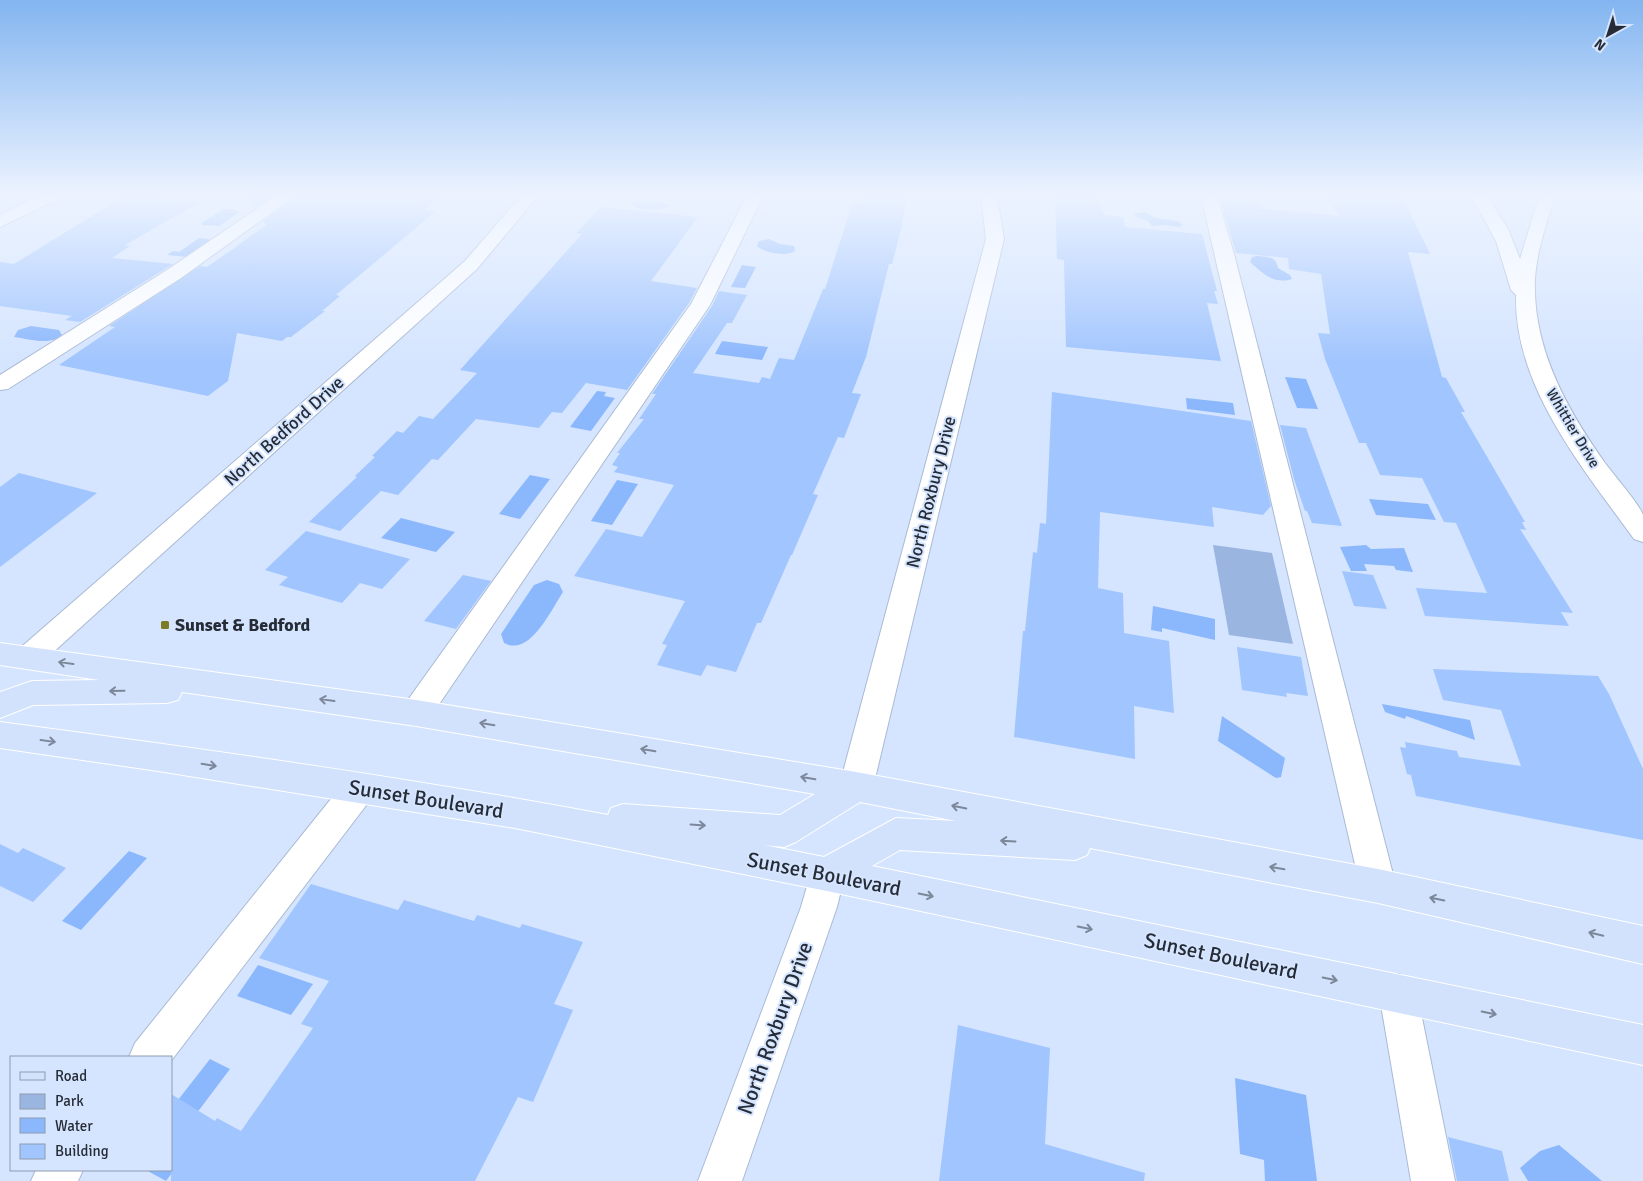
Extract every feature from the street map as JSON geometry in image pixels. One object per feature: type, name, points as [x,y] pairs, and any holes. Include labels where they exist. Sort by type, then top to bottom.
[{"type":"main road","points":[[0,654],[416,713],[856,787],[1179,850],[1378,886],[1643,945]]},
{"type":"main road","points":[[0,670],[29,658]]},
{"type":"main road","points":[[0,705],[32,693],[253,689]]},
{"type":"main road","name":"Sunset Boulevard","points":[[0,735],[510,812],[827,874],[1643,1045]]},
{"type":"main road","points":[[510,812],[784,831],[856,787]]},
{"type":"main road","points":[[827,874],[896,834],[1179,850]]},
{"type":"street","points":[[0,384],[207,251]]},
{"type":"street","name":"North Bedford Drive","points":[[29,658],[471,265],[483,251]]},
{"type":"street","points":[[416,713],[700,305],[727,251]]},
{"type":"street","name":"North Roxbury Drive","points":[[856,787],[992,251]]},
{"type":"street","points":[[1224,251],[1378,886]]},
{"type":"street","points":[[1509,251],[1525,308]]},
{"type":"street","name":"Whittier Drive","points":[[1531,251],[1526,278],[1525,308],[1530,340],[1542,375],[1565,420],[1643,533]]},
{"type":"street","points":[[150,1056],[359,788]]},
{"type":"street","name":"North Roxbury Drive","points":[[720,1181],[818,907],[827,874]]},
{"type":"street","points":[[1398,993],[1433,1181]]},
{"type":"green space","points":[[1213,545],[1272,553],[1293,644],[1229,635]]},
{"type":"water","points":[[173,251],[197,251],[188,257],[167,255]]},
{"type":"water","points":[[766,251],[795,251],[786,254]]},
{"type":"water","points":[[1252,257],[1273,259],[1278,268],[1290,275],[1292,279],[1279,280],[1264,274],[1250,262]]},
{"type":"water","points":[[742,265],[756,267],[745,288],[731,287]]},
{"type":"water","points":[[31,326],[59,330],[62,335],[45,341],[14,337],[18,330]]},
{"type":"water","points":[[722,341],[768,347],[762,360],[715,354]]},
{"type":"water","points":[[1285,377],[1306,379],[1318,409],[1297,408]]},
{"type":"water","points":[[597,391],[606,392],[604,396],[615,398],[591,431],[570,427]]},
{"type":"water","points":[[1186,398],[1233,403],[1235,415],[1187,409]]},
{"type":"water","points":[[530,475],[550,479],[520,519],[499,514]]},
{"type":"water","points":[[617,480],[638,484],[612,525],[591,521]]},
{"type":"water","points":[[1369,499],[1428,504],[1436,520],[1376,515]]},
{"type":"water","points":[[401,518],[455,532],[436,552],[381,538]]},
{"type":"water","points":[[1366,545],[1371,549],[1404,548],[1413,572],[1396,570],[1394,566],[1364,564],[1367,571],[1351,571],[1340,547]]},
{"type":"water","points":[[547,580],[559,584],[563,592],[546,620],[531,638],[522,643],[514,646],[504,643],[501,634],[534,585]]},
{"type":"water","points":[[1153,606],[1215,619],[1215,640],[1162,628],[1162,632],[1151,630]]},
{"type":"water","points":[[1382,704],[1470,720],[1475,740],[1406,716],[1405,719],[1385,712]]},
{"type":"water","points":[[1222,716],[1285,758],[1281,777],[1276,778],[1218,741]]},
{"type":"water","points":[[129,851],[147,858],[81,930],[62,921]]},
{"type":"water","points":[[258,965],[313,984],[291,1015],[237,996]]},
{"type":"water","points":[[210,1059],[230,1069],[184,1130],[174,1170],[166,1181],[148,1171],[172,1171],[172,1108]]},
{"type":"water","points":[[1235,1078],[1306,1095],[1317,1181],[1265,1181],[1264,1160],[1240,1154]]},
{"type":"water","points":[[1559,1145],[1602,1181],[1528,1181],[1520,1168],[1540,1151]]},
{"type":"building","points":[[35,251],[122,251],[112,258],[173,264],[80,322],[65,320],[72,316],[0,306],[0,262],[14,264]]},
{"type":"building","points":[[230,251],[388,251],[336,295],[340,296],[322,311],[325,311],[291,337],[287,337],[282,341],[237,333],[228,381],[208,396],[59,365],[115,327],[109,326],[200,266],[207,267]]},
{"type":"building","points":[[567,251],[673,251],[651,281],[697,288],[689,303],[627,390],[586,383],[562,413],[552,412],[539,428],[476,419],[438,460],[432,459],[398,495],[381,491],[340,531],[309,522],[357,477],[355,476],[375,457],[372,456],[397,431],[403,433],[419,416],[433,419],[477,373],[460,370]]},
{"type":"building","points":[[837,251],[895,251],[892,264],[889,264],[866,357],[852,393],[861,394],[844,438],[838,437],[813,494],[818,495],[792,555],[761,623],[757,623],[736,672],[707,665],[701,676],[657,665],[667,645],[662,644],[685,601],[574,576],[606,529],[642,537],[674,485],[614,472],[618,467],[612,465],[620,453],[617,453],[644,419],[639,419],[656,394],[652,394],[712,306],[719,291],[747,295],[732,323],[727,323],[693,373],[759,383],[762,377],[770,379],[779,358],[794,360],[823,289],[825,289]]},
{"type":"building","points":[[1057,251],[1207,251],[1217,291],[1214,291],[1218,304],[1207,303],[1221,361],[1066,347],[1064,260],[1057,259]]},
{"type":"building","points":[[1235,251],[1429,251],[1430,254],[1408,252],[1442,377],[1446,378],[1465,412],[1461,412],[1525,522],[1522,522],[1526,530],[1520,529],[1573,613],[1561,612],[1569,626],[1425,616],[1416,588],[1487,593],[1456,523],[1444,522],[1422,478],[1380,475],[1366,443],[1359,443],[1325,359],[1318,333],[1330,334],[1321,274],[1289,269],[1288,258],[1236,253]]},
{"type":"building","points":[[1052,392],[1251,421],[1271,506],[1263,515],[1212,507],[1214,527],[1100,512],[1098,588],[1123,593],[1124,633],[1169,641],[1174,713],[1134,706],[1135,759],[1014,737],[1023,631],[1025,631],[1033,552],[1037,553],[1040,523],[1046,524]]},
{"type":"building","points":[[1280,425],[1306,428],[1342,526],[1312,523],[1307,511],[1305,511],[1294,479]]},
{"type":"building","points":[[19,473],[97,493],[0,567],[0,487]]},
{"type":"building","points":[[306,531],[410,559],[382,589],[360,583],[342,603],[279,585],[288,577],[265,570]]},
{"type":"building","points":[[1342,571],[1373,575],[1387,609],[1354,606]]},
{"type":"building","points":[[463,575],[491,581],[456,629],[424,621]]},
{"type":"building","points":[[1237,647],[1301,657],[1308,696],[1286,693],[1287,697],[1242,690]]},
{"type":"building","points":[[1433,669],[1598,676],[1609,694],[1643,769],[1643,840],[1416,796],[1411,775],[1407,774],[1400,747],[1406,748],[1405,742],[1457,751],[1459,757],[1521,766],[1501,710],[1443,700]]},
{"type":"building","points":[[0,844],[18,853],[23,848],[66,868],[33,902],[0,886]]},
{"type":"building","points":[[311,884],[398,910],[404,900],[474,921],[477,915],[520,928],[522,924],[583,942],[554,1004],[573,1010],[533,1102],[518,1097],[475,1181],[171,1181],[172,1095],[215,1121],[217,1118],[241,1131],[313,1028],[301,1024],[329,981],[259,958]]},
{"type":"building","points":[[958,1025],[1050,1048],[1045,1144],[1145,1173],[1144,1181],[939,1181]]},
{"type":"building","points":[[1448,1137],[1502,1151],[1509,1181],[1457,1181]]},
{"type":"place","name":"Sunset & Bedford","points":[[165,625]]}]
